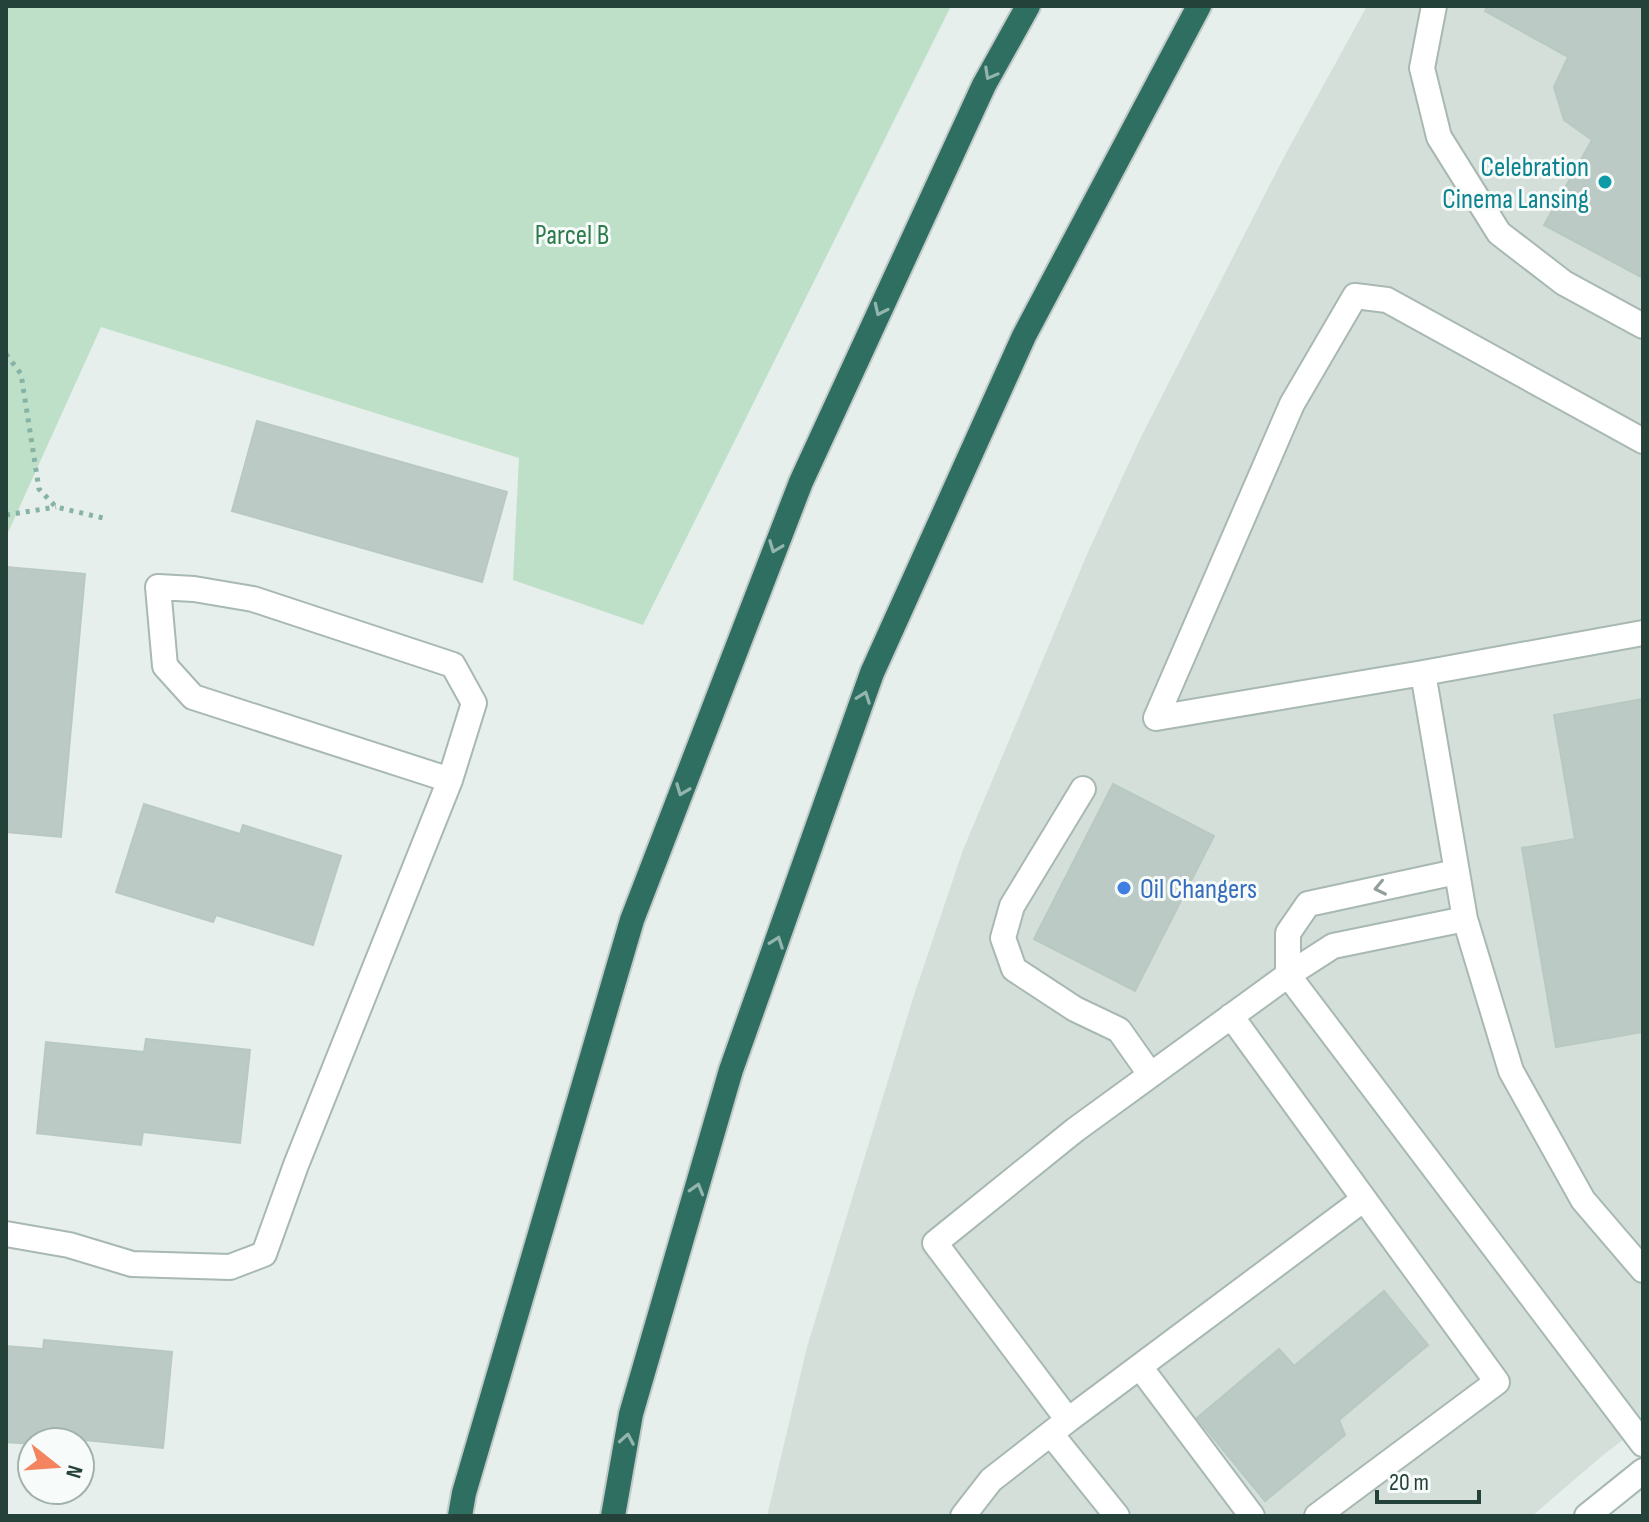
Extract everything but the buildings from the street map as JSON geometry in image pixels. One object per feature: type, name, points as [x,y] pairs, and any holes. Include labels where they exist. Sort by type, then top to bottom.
[{"type":"highway","points":[[460,1516],[464,1493],[632,920],[801,482],[984,85],[1028,6]]},
{"type":"highway","points":[[613,1516],[631,1414],[731,1070],[872,673],[1024,336],[1199,6]]},
{"type":"street","points":[[1434,6],[1422,68],[1439,137],[1499,233],[1564,283],[1643,326]]},
{"type":"street","points":[[1643,441],[1387,300],[1355,296],[1292,404],[1156,718],[1643,633]]},
{"type":"street","points":[[6,1234],[69,1245],[132,1264],[230,1267],[264,1254],[296,1165],[450,780],[474,703],[453,665],[253,599],[194,589],[158,587],[165,666],[193,697],[450,780]]},
{"type":"street","points":[[1423,673],[1465,919],[1511,1071],[1583,1200],[1643,1270]]},
{"type":"street","points":[[1083,789],[1012,906],[1003,938],[1014,969],[1075,1009],[1119,1030],[1150,1074]]},
{"type":"street","points":[[1456,872],[1308,904],[1288,933],[1288,975],[1643,1444]]},
{"type":"street","points":[[1117,1516],[935,1243],[1150,1074],[1333,946],[1465,919]]},
{"type":"street","points":[[1231,1016],[1497,1382],[1317,1516]]},
{"type":"street","points":[[963,1516],[991,1480],[1364,1199]]},
{"type":"street","points":[[1140,1367],[1252,1516]]},
{"type":"street","points":[[1587,1516],[1638,1483]]},
{"type":"path","points":[[6,354],[21,374],[39,489],[56,507]]},
{"type":"path","points":[[6,515],[56,507],[103,518]]},
{"type":"shaded area","points":[[1367,6],[1643,6],[1643,1424],[1532,1516],[767,1516],[807,1347],[913,998],[963,850],[1088,552],[1140,439],[1284,157]]},
{"type":"green space","name":"Parcel B","points":[[6,6],[951,6],[643,625],[513,580],[519,458],[101,327],[6,537]]},
{"type":"place","name":"Celebration Cinema Lansing","points":[[1605,182]]},
{"type":"place","name":"Oil Changers","points":[[1124,888]]}]
